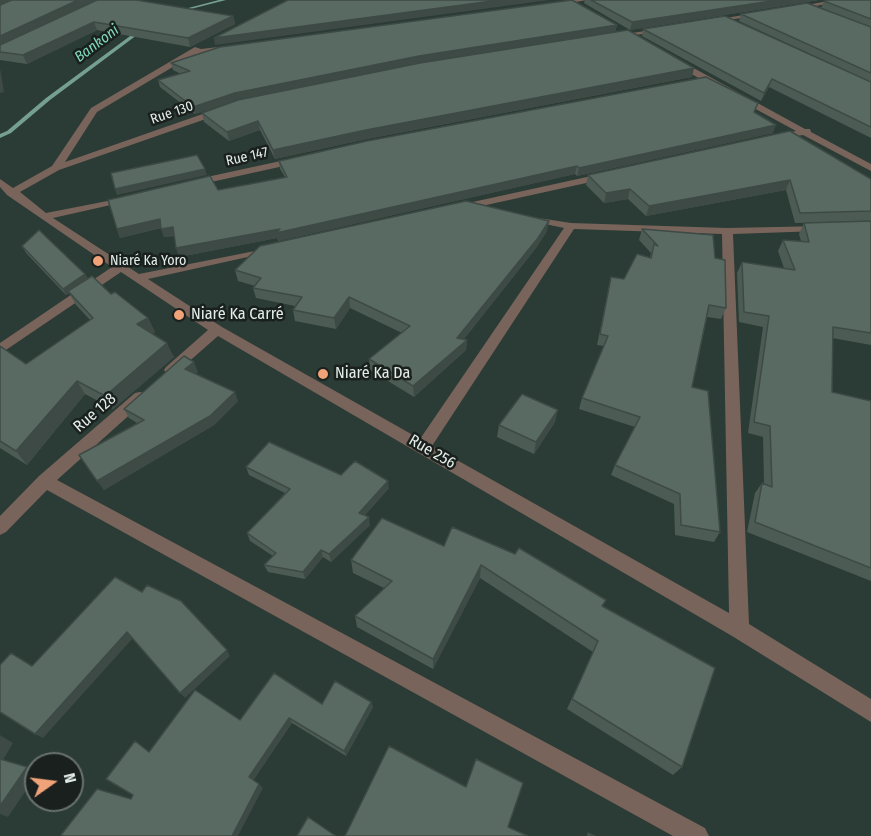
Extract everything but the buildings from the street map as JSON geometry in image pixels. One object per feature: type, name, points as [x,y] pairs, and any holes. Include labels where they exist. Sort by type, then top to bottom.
[{"type":"street","points":[[787,0],[816,11]]},
{"type":"street","points":[[781,10],[846,0]]},
{"type":"street","points":[[550,5],[571,1],[583,4]]},
{"type":"street","points":[[700,23],[770,12]]},
{"type":"street","points":[[723,19],[734,24]]},
{"type":"street","points":[[607,37],[676,27]]},
{"type":"street","points":[[621,28],[639,39]]},
{"type":"street","points":[[56,168],[94,110],[211,42]]},
{"type":"street","points":[[190,53],[237,47]]},
{"type":"street","points":[[668,56],[705,79],[807,131],[871,168]]},
{"type":"street","points":[[693,81],[705,79]]},
{"type":"street","name":"Rue 130","points":[[6,188],[56,168],[226,109]]},
{"type":"street","points":[[761,141],[807,131]]},
{"type":"street","name":"Rue 147","points":[[183,186],[310,157]]},
{"type":"street","points":[[448,210],[610,175]]},
{"type":"street","name":"Rue 256","points":[[6,188],[119,268],[216,330],[739,629],[871,711]]},
{"type":"street","points":[[44,217],[136,196]]},
{"type":"street","points":[[471,205],[571,226],[727,231],[835,227]]},
{"type":"street","points":[[423,447],[571,226]]},
{"type":"street","points":[[727,231],[739,629]]},
{"type":"street","points":[[137,278],[287,246]]},
{"type":"street","points":[[0,349],[119,268]]},
{"type":"street","name":"Rue 128","points":[[0,527],[45,481],[216,330]]},
{"type":"street","points":[[45,481],[698,836]]},
{"type":"waterway","name":"Bankoni","points":[[175,12],[224,0]]},
{"type":"waterway","name":"Bankoni","points":[[0,136],[9,132],[48,99],[143,29]]},
{"type":"place","name":"Niaré Ka Yoro","points":[[98,261]]},
{"type":"place","name":"Niaré Ka Carré","points":[[179,315]]},
{"type":"place","name":"Niaré Ka Da","points":[[323,374]]}]
